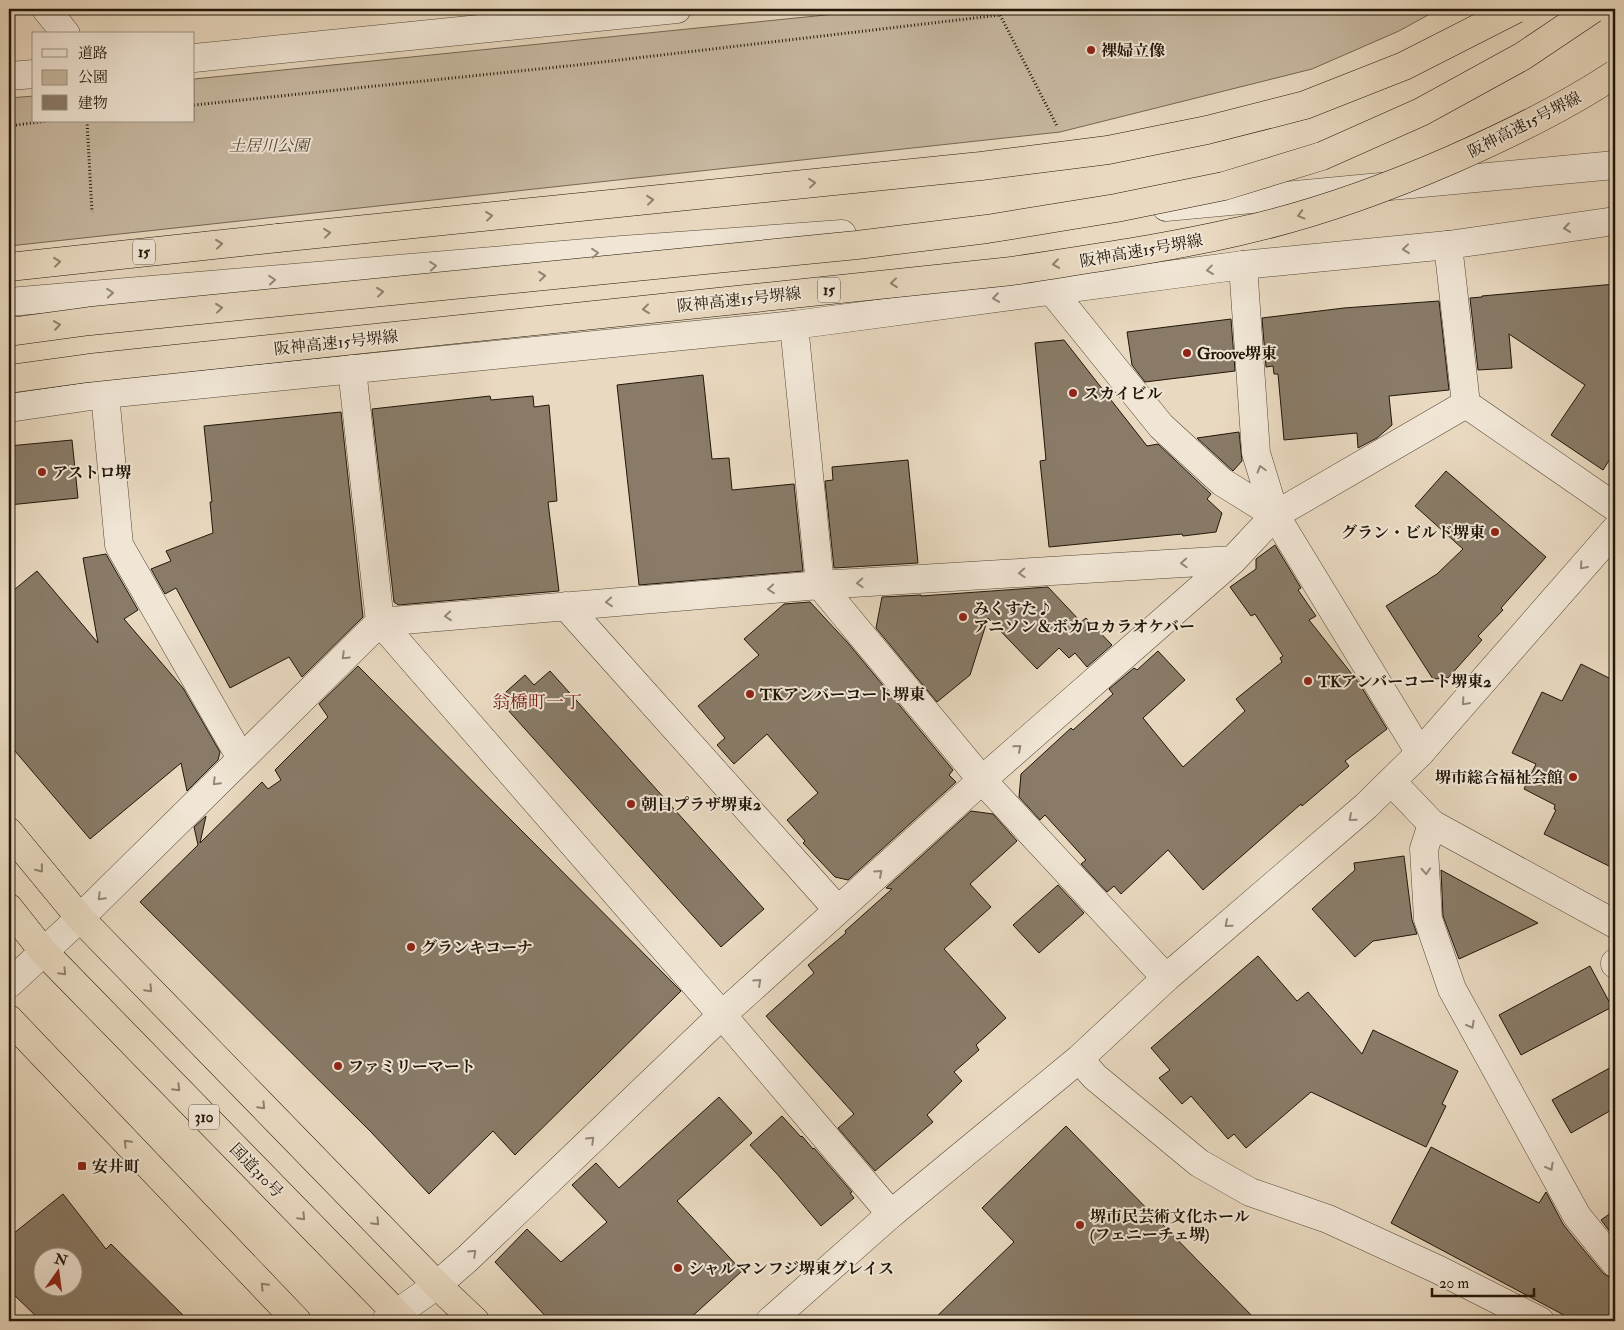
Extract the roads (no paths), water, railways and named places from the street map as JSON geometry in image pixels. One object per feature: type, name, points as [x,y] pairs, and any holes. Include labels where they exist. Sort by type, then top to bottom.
[{"type":"highway","name":"15","points":[[9,267],[981,166],[1108,150],[1208,130],[1305,106],[1404,66],[1516,9]]},
{"type":"highway","points":[[9,332],[90,321],[857,245],[987,229],[1116,208],[1224,186],[1322,156],[1421,112],[1523,56],[1593,9]]},
{"type":"highway","name":"阪神高速15号堺線","points":[[9,379],[89,368],[1012,271],[1126,254],[1238,232],[1335,206],[1421,173],[1508,135],[1590,90],[1615,74]]},
{"type":"highway","points":[[9,832],[80,918],[437,1285],[475,1321]]},
{"type":"highway","name":"国道310号","points":[[9,908],[44,951],[396,1319]]},
{"type":"highway","points":[[9,1019],[297,1321]]},
{"type":"street","points":[[46,9],[64,32]]},
{"type":"street","points":[[195,58],[677,9]]},
{"type":"street","points":[[9,76],[32,74]]},
{"type":"street","points":[[9,302],[622,250],[1045,218],[1615,165]]},
{"type":"street","points":[[9,408],[105,394],[794,325],[1243,265],[1448,245],[1615,221]]},
{"type":"street","points":[[1448,245],[1466,404],[1615,506]]},
{"type":"street","points":[[1243,265],[1256,453],[1275,515],[1420,752]]},
{"type":"street","points":[[1052,291],[1161,426],[1222,482],[1275,515]]},
{"type":"street","points":[[794,325],[820,585],[982,780],[1166,978]]},
{"type":"street","points":[[352,370],[380,622],[722,1015],[891,1214]]},
{"type":"street","points":[[105,394],[119,545],[242,758]]},
{"type":"street","points":[[396,1319],[467,1259],[722,1015],[982,780],[1233,560],[1275,515],[1466,404]]},
{"type":"street","points":[[770,1321],[891,1214],[1079,1059],[1166,978],[1392,782],[1615,530]]},
{"type":"street","points":[[9,984],[80,918],[380,622],[820,585],[1233,560]]},
{"type":"street","points":[[566,606],[838,910]]},
{"type":"street","points":[[1392,782],[1432,824],[1615,924]]},
{"type":"street","points":[[1432,824],[1424,849],[1428,919],[1452,989],[1577,1216],[1615,1263]]},
{"type":"street","points":[[1079,1059],[1095,1077],[1199,1163],[1250,1192],[1328,1220],[1439,1270],[1540,1321]]},
{"type":"place","name":"裸婦立像","points":[[1091,50]]},
{"type":"place","name":"Groove堺東","points":[[1187,353]]},
{"type":"place","name":"スカイビル","points":[[1073,393]]},
{"type":"place","name":"アストロ堺","points":[[42,472]]},
{"type":"place","name":"グラン・ビルド堺東","points":[[1495,532]]},
{"type":"place","name":"みくすた♪ アニソン＆ボカロカラオケバー","points":[[963,617]]},
{"type":"place","name":"TKアンバーコート堺東2","points":[[1308,681]]},
{"type":"place","name":"TKアンバーコート堺東","points":[[750,694]]},
{"type":"place","name":"堺市総合福祉会館","points":[[1573,777]]},
{"type":"place","name":"朝日プラザ堺東2","points":[[631,804]]},
{"type":"place","name":"グランキコーナ","points":[[411,947]]},
{"type":"place","name":"ファミリーマート","points":[[338,1066]]},
{"type":"place","name":"安井町","points":[[82,1166]]},
{"type":"place","name":"堺市民芸術文化ホール (フェニーチェ堺)","points":[[1080,1225]]},
{"type":"place","name":"シャルマンフジ堺東グレイス","points":[[678,1268]]},
{"type":"district","name":"翁橋町一丁","points":[[537,702]]},
{"type":"park label","name":"土居川公園","points":[[269,145]]}]
